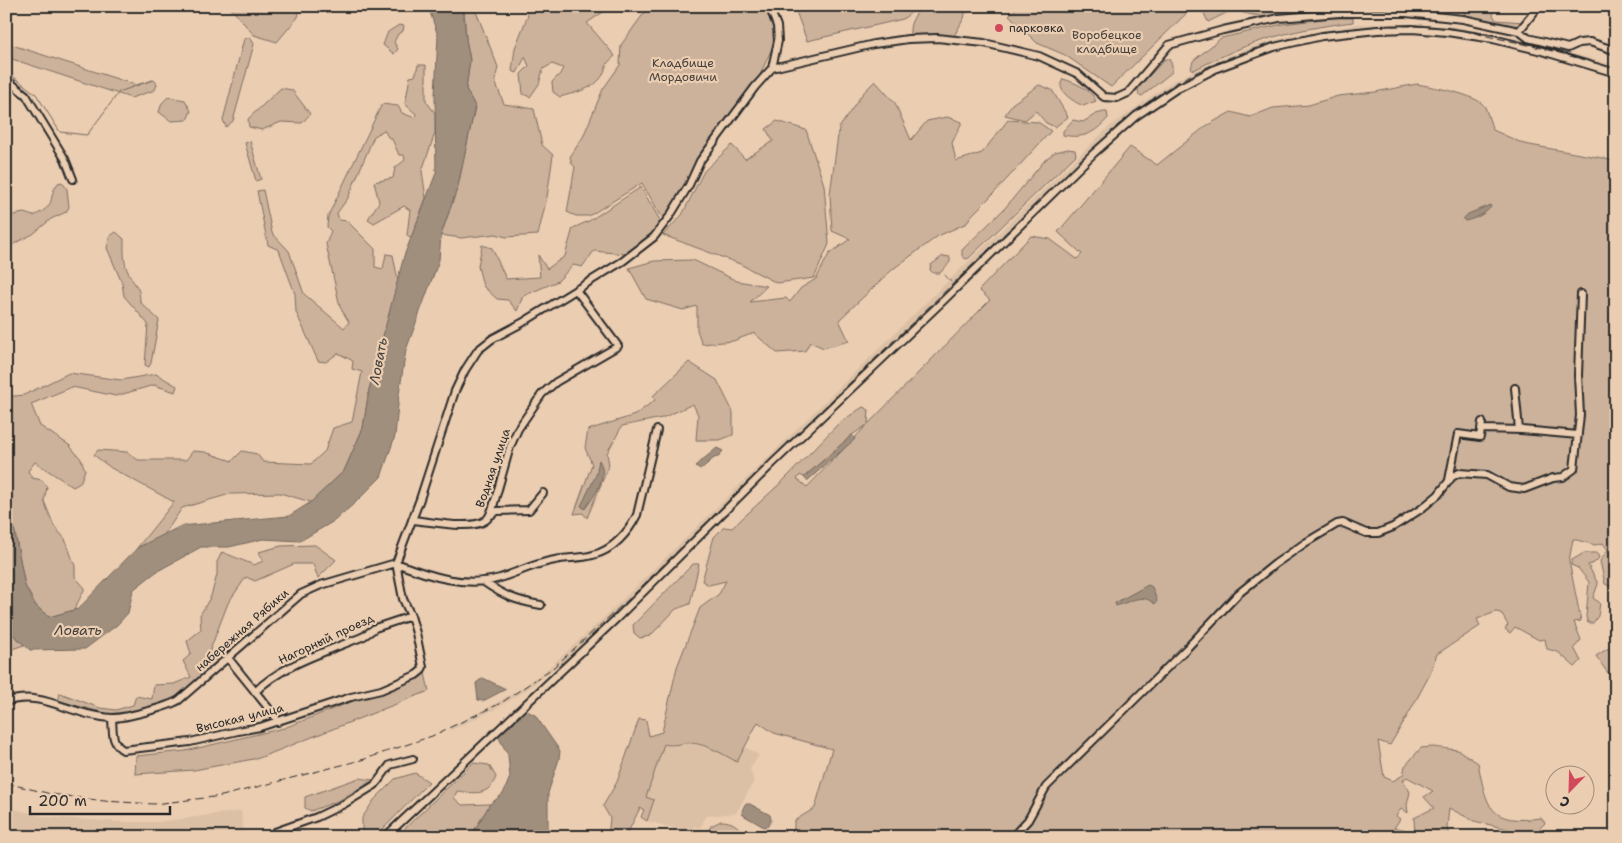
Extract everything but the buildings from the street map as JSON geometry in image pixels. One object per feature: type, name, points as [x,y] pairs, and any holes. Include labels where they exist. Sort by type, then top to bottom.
[{"type":"street","points":[[411,616],[403,599],[396,563],[455,391],[464,370],[478,350],[492,339],[624,261],[654,237],[670,216],[689,185],[700,161],[755,87],[772,68],[778,41],[777,26],[771,10],[767,6]]},
{"type":"street","points":[[1519,31],[1539,6]]},
{"type":"street","points":[[772,68],[874,44],[908,39],[938,38],[984,43],[1039,56],[1078,74],[1104,97],[1117,98],[1128,93],[1169,45],[1223,30],[1279,18],[1339,13],[1406,13],[1463,19],[1519,31],[1528,38],[1568,48],[1579,42],[1590,42],[1616,51]]},
{"type":"street","points":[[385,837],[617,618],[773,463],[944,300],[1094,152],[1136,116],[1176,89],[1217,68],[1274,47],[1322,36],[1377,30],[1412,29],[1493,39],[1616,73]]},
{"type":"street","points":[[6,79],[26,95],[66,158],[73,179]]},
{"type":"street","name":"Водная улица","points":[[412,520],[463,525],[477,524],[485,521],[490,516],[510,447],[518,429],[542,394],[556,382],[618,346],[576,290]]},
{"type":"street","points":[[1012,837],[1028,820],[1046,787],[1186,649],[1238,594],[1290,554],[1337,524],[1343,523],[1366,533],[1378,533],[1393,527],[1421,509],[1459,473],[1487,475],[1509,487],[1524,490],[1553,478],[1564,477],[1574,469],[1580,415],[1578,375],[1582,294]]},
{"type":"street","points":[[1516,388],[1519,430]]},
{"type":"street","points":[[1449,481],[1458,434],[1480,437],[1482,426],[1578,435]]},
{"type":"street","points":[[396,563],[445,580],[484,582],[554,560],[593,555],[604,551],[617,542],[631,527],[637,515],[657,430]]},
{"type":"street","points":[[490,516],[497,511],[529,510],[543,493]]},
{"type":"street","name":"набережная Рябики","points":[[6,702],[16,698],[28,698],[46,701],[91,715],[112,718],[173,704],[307,590],[396,563]]},
{"type":"street","points":[[484,582],[501,594],[519,602],[541,605]]},
{"type":"street","name":"Высокая улица","points":[[112,718],[113,740],[116,746],[122,750],[190,742],[260,728],[351,697],[381,690],[416,675],[423,667],[411,616]]},
{"type":"street","name":"Нагорный проезд","points":[[255,692],[264,683],[287,669],[364,636],[375,628],[411,616]]},
{"type":"street","points":[[228,658],[278,722]]},
{"type":"street","points":[[273,837],[275,832],[318,817],[344,804],[375,785],[390,765],[413,758]]},
{"type":"street","points":[[292,837],[304,837]]},
{"type":"shaded area","points":[[1358,24],[1453,26],[1513,38],[1574,54],[1616,66],[1616,72],[1515,43],[1412,28],[1302,39],[1177,86],[1119,127],[575,653],[526,690],[495,709],[451,730],[450,727],[524,687],[552,665],[608,614],[941,288],[1110,126],[1173,81],[1256,45],[1295,35]]},
{"type":"shaded area","points":[[691,743],[716,750],[737,762],[745,747],[759,755],[750,769],[754,781],[736,813],[706,816],[700,828],[694,826],[692,833],[647,821],[654,801],[645,798],[664,744],[671,746]]},
{"type":"shaded area","points":[[6,807],[46,817],[122,822],[158,822],[241,811],[243,831],[178,837],[6,837]]},
{"type":"green space","points":[[229,6],[250,6],[256,13],[260,6],[302,6],[298,17],[277,42],[254,35]]},
{"type":"green space","points":[[523,6],[612,6],[587,23],[615,56],[608,62],[604,73],[596,83],[560,97],[553,92],[552,82],[563,68],[552,64],[543,69],[539,84],[530,97],[523,94],[521,74],[529,66],[525,57],[517,73],[512,71],[515,48],[528,15]]},
{"type":"green space","name":"Кладбище Мордовичи","points":[[649,6],[764,6],[774,26],[775,41],[760,75],[698,156],[690,177],[669,213],[663,219],[642,183],[589,216],[576,216],[567,212],[575,167],[570,157],[583,137],[603,89],[620,65],[621,45]]},
{"type":"green space","points":[[794,6],[917,6],[903,19],[807,41]]},
{"type":"green space","points":[[923,6],[967,6],[964,18],[954,36],[910,36],[910,27],[913,20]]},
{"type":"green space","name":"Воробецкое кладбище","points":[[1019,6],[1194,6],[1111,87],[1065,55],[1037,43],[1009,15]]},
{"type":"green space","points":[[1198,6],[1243,6],[1255,9],[1260,6],[1344,6],[1342,8],[1336,7],[1265,17],[1243,13],[1236,8],[1208,22],[1203,11]]},
{"type":"green space","points":[[1460,6],[1495,6],[1493,15],[1496,20],[1523,22],[1518,28],[1467,18]]},
{"type":"green space","points":[[472,7],[477,14],[498,67],[495,81],[504,104],[534,109],[542,145],[553,155],[547,197],[538,235],[506,237],[496,234],[461,238],[441,235],[458,186],[475,107],[466,89],[470,60],[466,39],[464,8]]},
{"type":"green space","points":[[1331,18],[1353,18],[1353,22],[1272,37],[1235,50],[1194,70],[1191,69],[1193,61],[1221,38],[1283,24]]},
{"type":"green space","points":[[399,25],[404,26],[403,31],[398,34],[394,42],[398,49],[394,54],[383,45],[388,32]]},
{"type":"green space","points":[[250,37],[254,44],[233,121],[226,127],[223,120],[244,39]]},
{"type":"green space","points":[[6,43],[136,85],[154,80],[157,84],[155,90],[131,98],[6,57]]},
{"type":"green space","points":[[1165,59],[1169,59],[1172,65],[1172,72],[1142,96],[1139,95],[1139,87]]},
{"type":"green space","points":[[418,65],[426,65],[426,101],[435,113],[435,133],[422,171],[426,198],[411,238],[407,235],[410,210],[404,206],[374,223],[368,219],[379,202],[374,182],[393,178],[395,168],[405,160],[404,155],[399,155],[392,139],[388,137],[384,130],[374,136],[348,198],[337,213],[339,220],[347,221],[375,249],[375,267],[383,269],[386,254],[393,255],[398,281],[369,390],[363,428],[344,471],[311,502],[280,493],[230,494],[182,508],[164,535],[137,548],[174,502],[111,468],[94,455],[98,450],[127,452],[138,460],[186,460],[193,451],[205,452],[232,461],[242,451],[257,454],[263,462],[311,464],[325,451],[333,428],[352,422],[362,372],[352,369],[353,361],[338,353],[326,362],[318,361],[296,312],[295,294],[279,250],[268,245],[257,191],[263,190],[272,233],[289,251],[304,294],[344,328],[349,322],[340,307],[326,244],[331,231],[327,227],[328,216],[382,104],[398,106],[402,113],[415,118],[416,114],[405,104],[410,77],[415,76]]},
{"type":"green space","points":[[1063,79],[1077,84],[1086,90],[1096,101],[1083,106],[1066,95],[1061,88]]},
{"type":"green space","points":[[875,81],[895,103],[911,140],[927,121],[947,117],[962,122],[952,143],[956,161],[982,153],[1008,120],[1038,122],[1051,131],[970,217],[967,223],[938,236],[893,269],[839,320],[849,341],[824,348],[810,342],[805,351],[777,353],[754,333],[733,341],[702,344],[697,330],[697,306],[683,310],[646,299],[629,268],[654,261],[693,260],[737,281],[767,286],[750,302],[786,298],[790,302],[801,288],[816,279],[829,254],[850,239],[832,231],[830,194],[839,128],[863,93]]},
{"type":"green space","points":[[1417,84],[1454,92],[1480,102],[1485,107],[1493,130],[1524,144],[1616,162],[1616,589],[1605,584],[1600,561],[1608,550],[1603,543],[1595,545],[1573,539],[1569,561],[1581,621],[1574,622],[1581,640],[1574,648],[1581,661],[1575,667],[1558,652],[1547,649],[1545,639],[1539,640],[1515,627],[1510,633],[1505,629],[1508,625],[1501,613],[1496,612],[1477,619],[1480,626],[1437,654],[1429,676],[1390,745],[1378,741],[1384,777],[1393,781],[1403,775],[1405,766],[1421,748],[1433,747],[1458,750],[1478,763],[1484,792],[1493,810],[1501,816],[1510,819],[1541,818],[1545,823],[1538,830],[1512,830],[1474,821],[1449,808],[1447,827],[1449,837],[1415,837],[1414,818],[1434,808],[1424,797],[1433,791],[1407,777],[1403,780],[1410,792],[1407,805],[1408,813],[1401,809],[1396,816],[1400,819],[1394,828],[1404,829],[1405,837],[794,837],[794,821],[815,808],[832,749],[774,733],[758,722],[737,762],[715,750],[698,744],[664,744],[646,797],[654,800],[647,821],[641,817],[644,810],[640,808],[624,837],[608,837],[610,818],[603,806],[617,782],[639,719],[646,720],[649,736],[662,732],[677,667],[700,608],[719,594],[726,581],[709,585],[702,581],[714,537],[724,527],[732,528],[786,478],[839,423],[863,407],[869,410],[868,424],[990,300],[979,290],[1031,236],[1050,239],[1077,259],[1082,254],[1058,232],[1130,147],[1157,165],[1206,126],[1231,112],[1250,117],[1273,108],[1309,105],[1338,96],[1375,92]],"holes":[[[867,425],[807,487],[797,479],[800,475],[804,477],[852,435]]]},
{"type":"green space","points":[[1039,85],[1052,90],[1068,117],[1055,127],[1046,123],[1036,111],[1025,120],[1005,115],[1012,104]]},
{"type":"green space","points":[[281,88],[292,90],[310,114],[302,123],[281,122],[262,130],[249,127],[248,119]]},
{"type":"green space","points":[[168,97],[185,100],[191,111],[187,120],[171,121],[159,112],[162,103]]},
{"type":"green space","points":[[1107,112],[1108,118],[1098,128],[1088,134],[1082,136],[1063,135],[1063,131],[1073,120],[1083,122],[1096,114]]},
{"type":"green space","points":[[777,121],[806,130],[824,185],[829,244],[814,278],[777,283],[740,264],[663,235],[682,215],[704,171],[732,145],[745,159],[773,141],[766,129]]},
{"type":"green space","points":[[250,141],[261,179],[256,181],[245,143]]},
{"type":"green space","points":[[1068,149],[1075,150],[1076,155],[969,258],[966,259],[962,256],[962,250],[1005,208],[1045,160],[1055,152]]},
{"type":"green space","points":[[62,182],[67,189],[69,207],[66,212],[51,219],[33,234],[6,248],[6,237],[10,233],[13,215],[24,213],[33,216],[41,212],[49,205],[58,183]]},
{"type":"green space","points":[[641,187],[661,222],[653,233],[625,254],[594,251],[582,267],[573,265],[558,281],[523,296],[517,311],[508,300],[497,299],[483,286],[478,266],[482,245],[492,248],[506,279],[540,277],[538,255],[547,269],[565,256],[573,228],[589,221]]},
{"type":"green space","points":[[116,232],[124,239],[124,257],[127,270],[138,289],[140,302],[159,320],[149,367],[145,365],[148,324],[124,296],[122,283],[107,248],[110,236]]},
{"type":"green space","points":[[943,256],[950,257],[950,262],[940,273],[933,273],[930,270],[931,265]]},
{"type":"green space","points":[[689,362],[717,380],[733,412],[733,435],[720,440],[696,440],[698,415],[693,404],[662,418],[622,426],[607,453],[609,465],[587,518],[583,513],[574,514],[592,464],[585,448],[588,430],[635,415],[655,400],[653,396]]},
{"type":"green space","points":[[69,373],[121,380],[156,374],[177,386],[175,392],[154,385],[116,396],[72,387],[31,404],[40,426],[69,445],[81,459],[85,470],[80,483],[73,487],[35,462],[28,471],[32,478],[42,480],[47,487],[44,501],[54,526],[65,539],[75,566],[75,577],[85,588],[74,610],[49,617],[36,606],[25,586],[14,528],[6,516],[6,397],[24,395]]},
{"type":"green space","points":[[315,545],[336,560],[318,578],[313,564],[294,564],[255,581],[246,577],[228,603],[210,650],[219,662],[179,697],[169,702],[113,715],[58,701],[60,693],[100,708],[116,710],[133,705],[136,696],[152,699],[154,685],[174,684],[191,677],[183,661],[191,654],[187,641],[201,630],[200,615],[211,596],[217,575],[217,562],[222,552],[254,565],[263,561],[259,552],[281,546]]},
{"type":"green space","points":[[1584,553],[1597,553],[1599,558],[1594,563],[1588,565],[1598,584],[1593,598],[1600,603],[1598,616],[1593,623],[1588,623],[1586,617],[1589,582],[1578,568],[1571,565],[1572,560]]},
{"type":"green space","points":[[693,564],[699,564],[690,604],[676,609],[650,636],[640,638],[634,633],[633,625]]},
{"type":"green space","points":[[6,628],[24,645],[6,651]]},
{"type":"green space","points":[[1612,646],[1616,649],[1616,674],[1607,672],[1596,656]]},
{"type":"green space","points":[[425,673],[429,691],[259,758],[194,770],[135,774],[136,756],[185,751],[284,728]]},
{"type":"green space","points":[[473,763],[489,765],[496,777],[493,783],[485,791],[457,791],[454,798],[462,805],[490,804],[474,831],[480,837],[396,837]]},
{"type":"green space","points":[[415,773],[429,782],[375,837],[362,837],[362,818],[374,800],[395,779]]},
{"type":"green space","points":[[359,778],[373,780],[340,800],[311,811],[305,808],[305,797]]},
{"type":"green space","points":[[721,821],[735,825],[744,837],[704,837],[711,826]]},
{"type":"water","name":"Ловать","points":[[428,6],[463,6],[470,60],[466,89],[475,106],[458,186],[441,235],[439,260],[406,350],[395,436],[381,477],[334,521],[300,541],[263,539],[229,547],[201,547],[156,572],[133,590],[128,613],[117,625],[85,649],[30,650],[6,628],[6,516],[14,528],[25,586],[36,606],[49,617],[78,609],[137,548],[181,526],[289,516],[311,502],[344,471],[363,428],[369,390],[404,256],[436,173],[435,94],[438,36]]},
{"type":"water","points":[[1490,205],[1489,210],[1480,216],[1465,221],[1463,219],[1468,214]]},
{"type":"water","points":[[852,435],[855,439],[807,481],[804,477]]},
{"type":"water","points":[[717,448],[723,451],[718,457],[701,469],[695,466]]},
{"type":"water","points":[[599,460],[602,466],[602,479],[585,509],[581,506],[596,475]]},
{"type":"water","points":[[1148,585],[1152,587],[1157,601],[1155,604],[1141,598],[1116,606],[1115,603]]},
{"type":"water","points":[[483,678],[506,689],[483,701],[478,700],[476,683]]},
{"type":"water","points":[[527,711],[535,715],[560,751],[548,793],[548,835],[547,837],[480,837],[474,831],[490,804],[503,794],[510,777],[508,755],[498,736]]},
{"type":"water","points":[[745,804],[750,804],[770,815],[771,820],[768,826],[764,827],[743,815],[742,811]]},
{"type":"waterway","points":[[6,71],[36,94],[60,132],[87,135],[119,92],[152,80]]},
{"type":"waterway","points":[[945,275],[951,282]]},
{"type":"railway","points":[[6,783],[51,794],[104,801],[154,804],[222,796],[365,759],[432,736],[501,703],[554,667],[631,597],[778,452],[1118,125],[1176,83],[1208,67],[1241,53],[1311,34],[1383,26],[1418,26],[1454,29],[1538,47],[1616,69]]},
{"type":"place","name":"парковка","points":[[999,28]]}]
